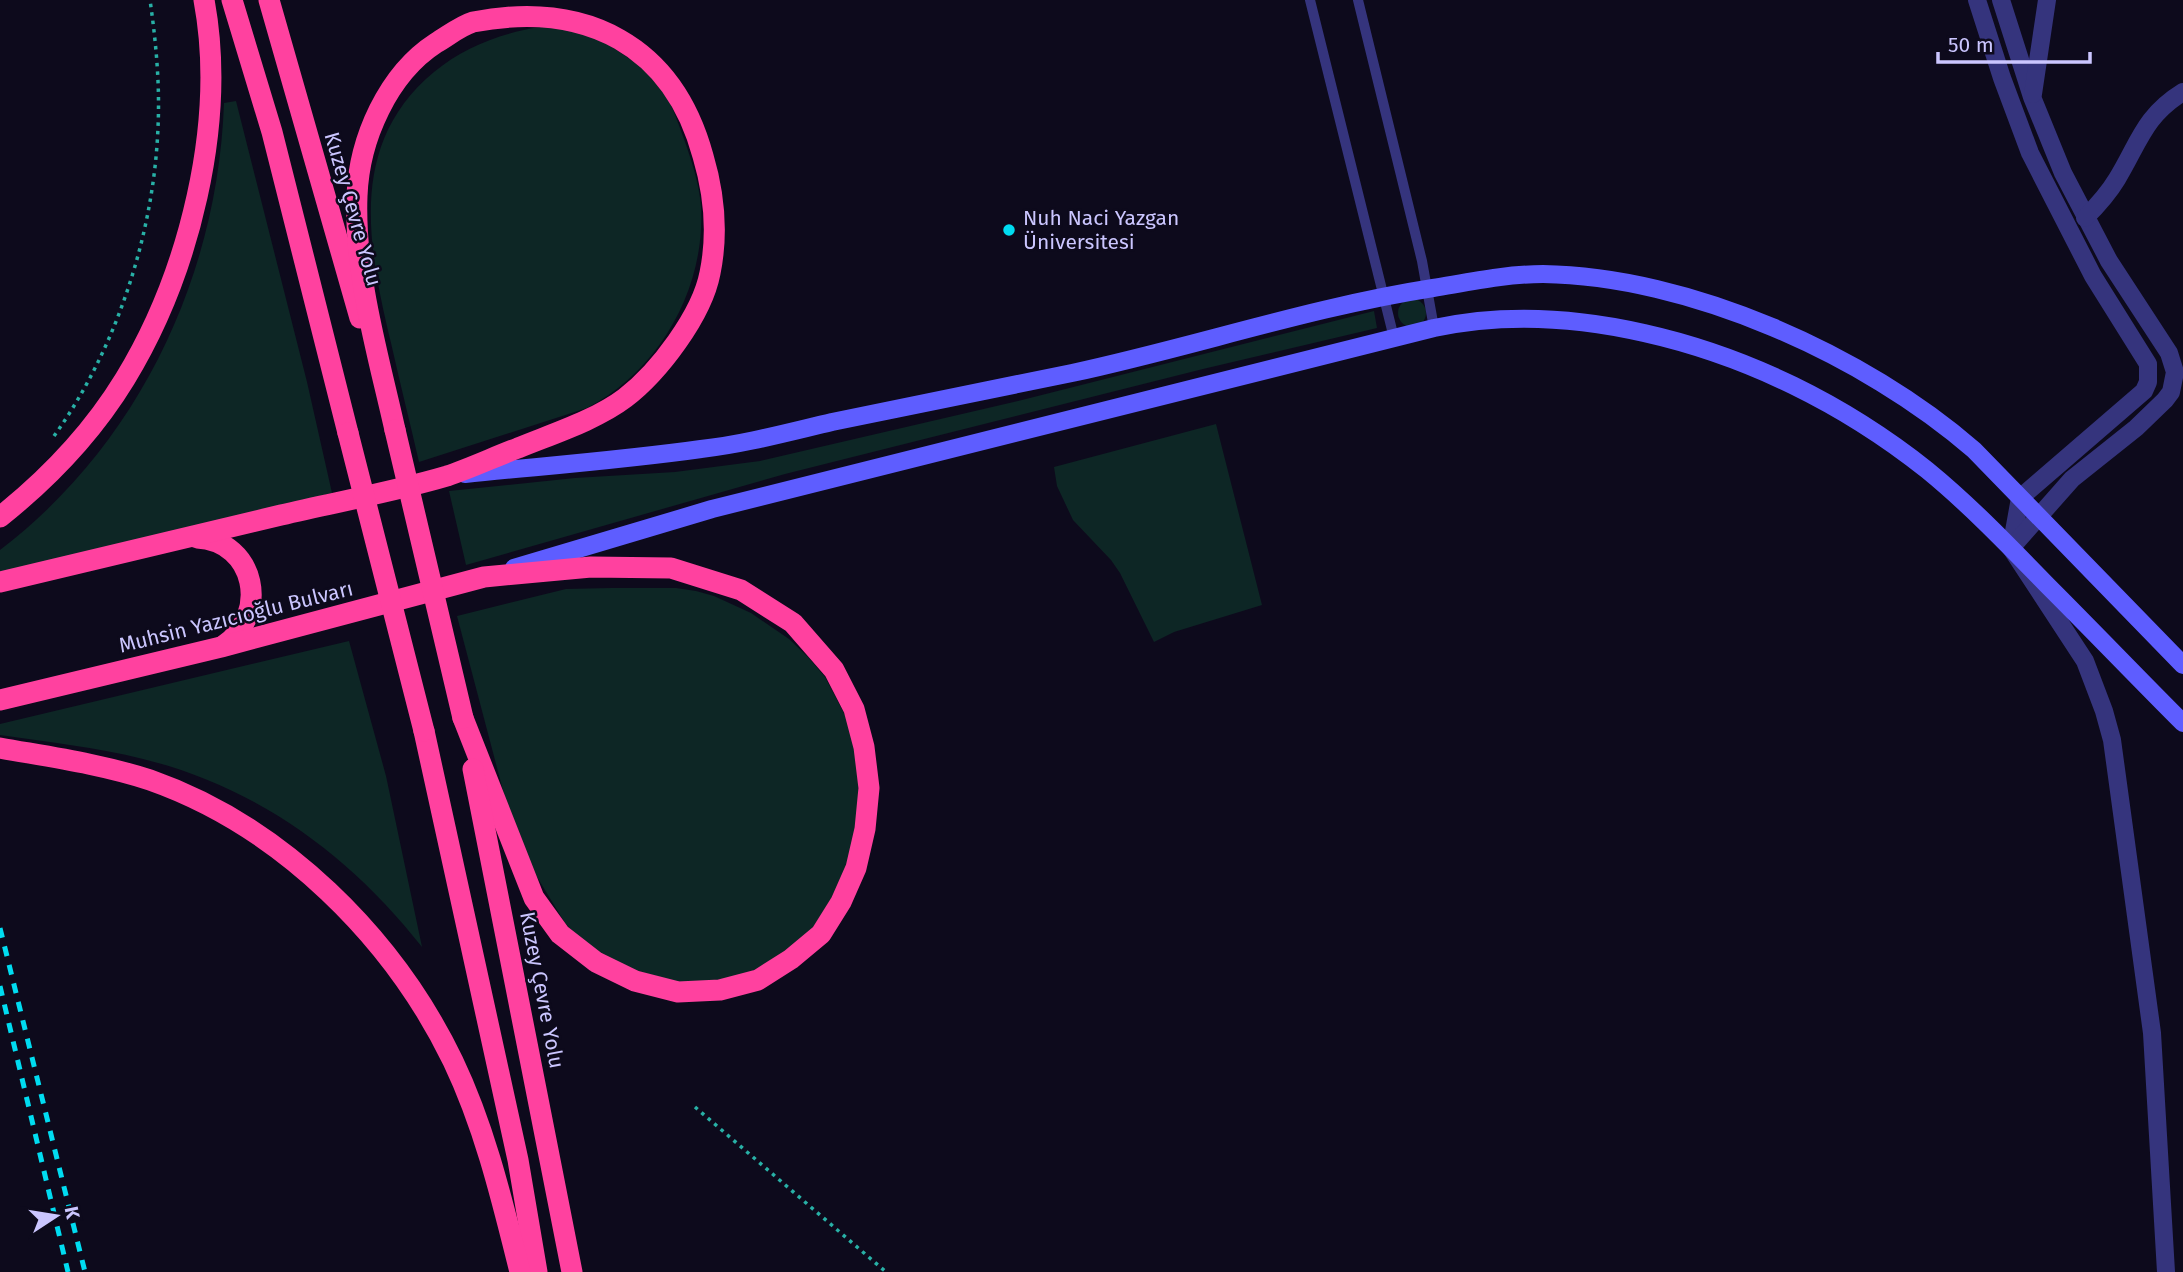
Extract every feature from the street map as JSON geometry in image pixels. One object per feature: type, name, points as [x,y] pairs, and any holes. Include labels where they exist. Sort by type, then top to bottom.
[{"type":"highway","points":[[0,517],[27,496],[64,460],[96,421],[150,332],[172,281],[204,159],[212,86],[204,0]]},
{"type":"highway","points":[[232,0],[272,132],[424,731],[515,1147],[537,1272]]},
{"type":"highway","name":"Kuzey Çevre Yolu","points":[[269,0],[349,285],[395,430]]},
{"type":"highway","points":[[0,582],[189,538],[448,475],[577,424],[625,398],[663,360],[691,321],[710,276],[714,217],[710,180],[696,131],[674,87],[645,51],[604,23],[560,9],[515,10],[469,23],[428,48],[394,83],[369,132],[357,194],[360,257],[372,329],[395,430],[463,718]]},
{"type":"highway","points":[[189,538],[213,541],[224,546],[242,563],[251,586],[250,610],[246,622],[231,641],[221,647]]},
{"type":"highway","name":"Muhsin Yazıcıoğlu Bulvarı","points":[[0,701],[221,647],[484,577],[591,567],[671,568],[741,590],[793,623],[834,670],[854,709],[864,747],[869,788],[865,829],[856,868],[841,902],[821,934],[791,959],[758,980],[720,990],[678,992],[635,981],[596,962],[560,934],[534,898],[463,718]]},
{"type":"highway","name":"Kuzey Çevre Yolu","points":[[463,718],[572,1272]]},
{"type":"highway","points":[[0,748],[96,765],[150,781],[197,801],[242,825],[283,854],[360,923],[392,962],[422,1006],[453,1061],[499,1186],[520,1272]]},
{"type":"street","points":[[1978,0],[2006,89],[2030,153],[2070,235],[2144,357],[2149,373],[2144,391],[2020,498],[2011,548],[2085,661],[2112,740],[2152,1033],[2166,1272]]},
{"type":"street","points":[[2001,0],[2032,97],[2063,173],[2085,218],[2131,296],[2169,353],[2175,372],[2174,382],[2165,400],[2136,428],[2072,479],[2011,548]]},
{"type":"street","points":[[2032,97],[2048,0]]},
{"type":"street","points":[[2085,218],[2108,193],[2148,123],[2183,92]]},
{"type":"street","points":[[448,475],[704,449],[1078,371],[1382,295],[1502,277],[1541,274],[1583,277],[1650,289],[1750,318],[1837,358],[1922,409],[1974,450],[2183,665]]},
{"type":"street","points":[[484,577],[712,509],[1434,328],[1488,320],[1565,319],[1663,337],[1729,357],[1803,390],[1871,430],[1927,471],[1976,513],[2183,723]]},
{"type":"lane","points":[[1310,0],[1394,338]]},
{"type":"lane","points":[[1358,0],[1428,289],[1434,328]]},
{"type":"path","points":[[51,440],[79,400],[107,343],[124,297],[146,215],[159,126],[157,61],[150,0]]},
{"type":"path","points":[[695,1107],[886,1272]]},
{"type":"green space","points":[[540,27],[565,28],[594,37],[644,68],[662,88],[678,122],[699,189],[700,237],[695,267],[673,324],[636,372],[613,392],[587,408],[419,462],[376,270],[371,198],[376,164],[387,131],[406,100],[434,72],[458,55],[484,42]]},
{"type":"green space","points":[[236,101],[307,382],[332,493],[0,577],[0,550],[49,507],[93,460],[130,407],[162,351],[187,292],[206,230],[218,167],[224,103]]},
{"type":"green space","points":[[1412,299],[1422,303],[1426,313],[1422,323],[1412,327],[1402,323],[1398,313],[1402,303]]},
{"type":"green space","points":[[1374,311],[1377,328],[785,474],[466,565],[449,491],[575,478],[675,472],[760,461],[1022,400]]},
{"type":"green space","points":[[1216,424],[1262,605],[1174,632],[1154,642],[1120,573],[1073,520],[1057,486],[1054,467]]},
{"type":"green space","points":[[676,588],[696,591],[751,613],[789,639],[808,657],[825,677],[846,717],[857,758],[859,798],[853,849],[835,898],[809,935],[755,970],[732,978],[686,984],[619,966],[578,937],[565,923],[534,872],[505,798],[457,616],[566,589]]},
{"type":"green space","points":[[349,641],[386,776],[422,947],[364,883],[332,854],[298,829],[225,787],[185,771],[143,759],[0,735],[0,724]]},
{"type":"railway","points":[[0,928],[85,1272]]},
{"type":"railway","points":[[0,986],[68,1272]]},
{"type":"place","name":"Nuh Naci Yazgan Üniversitesi","points":[[1009,230]]}]
